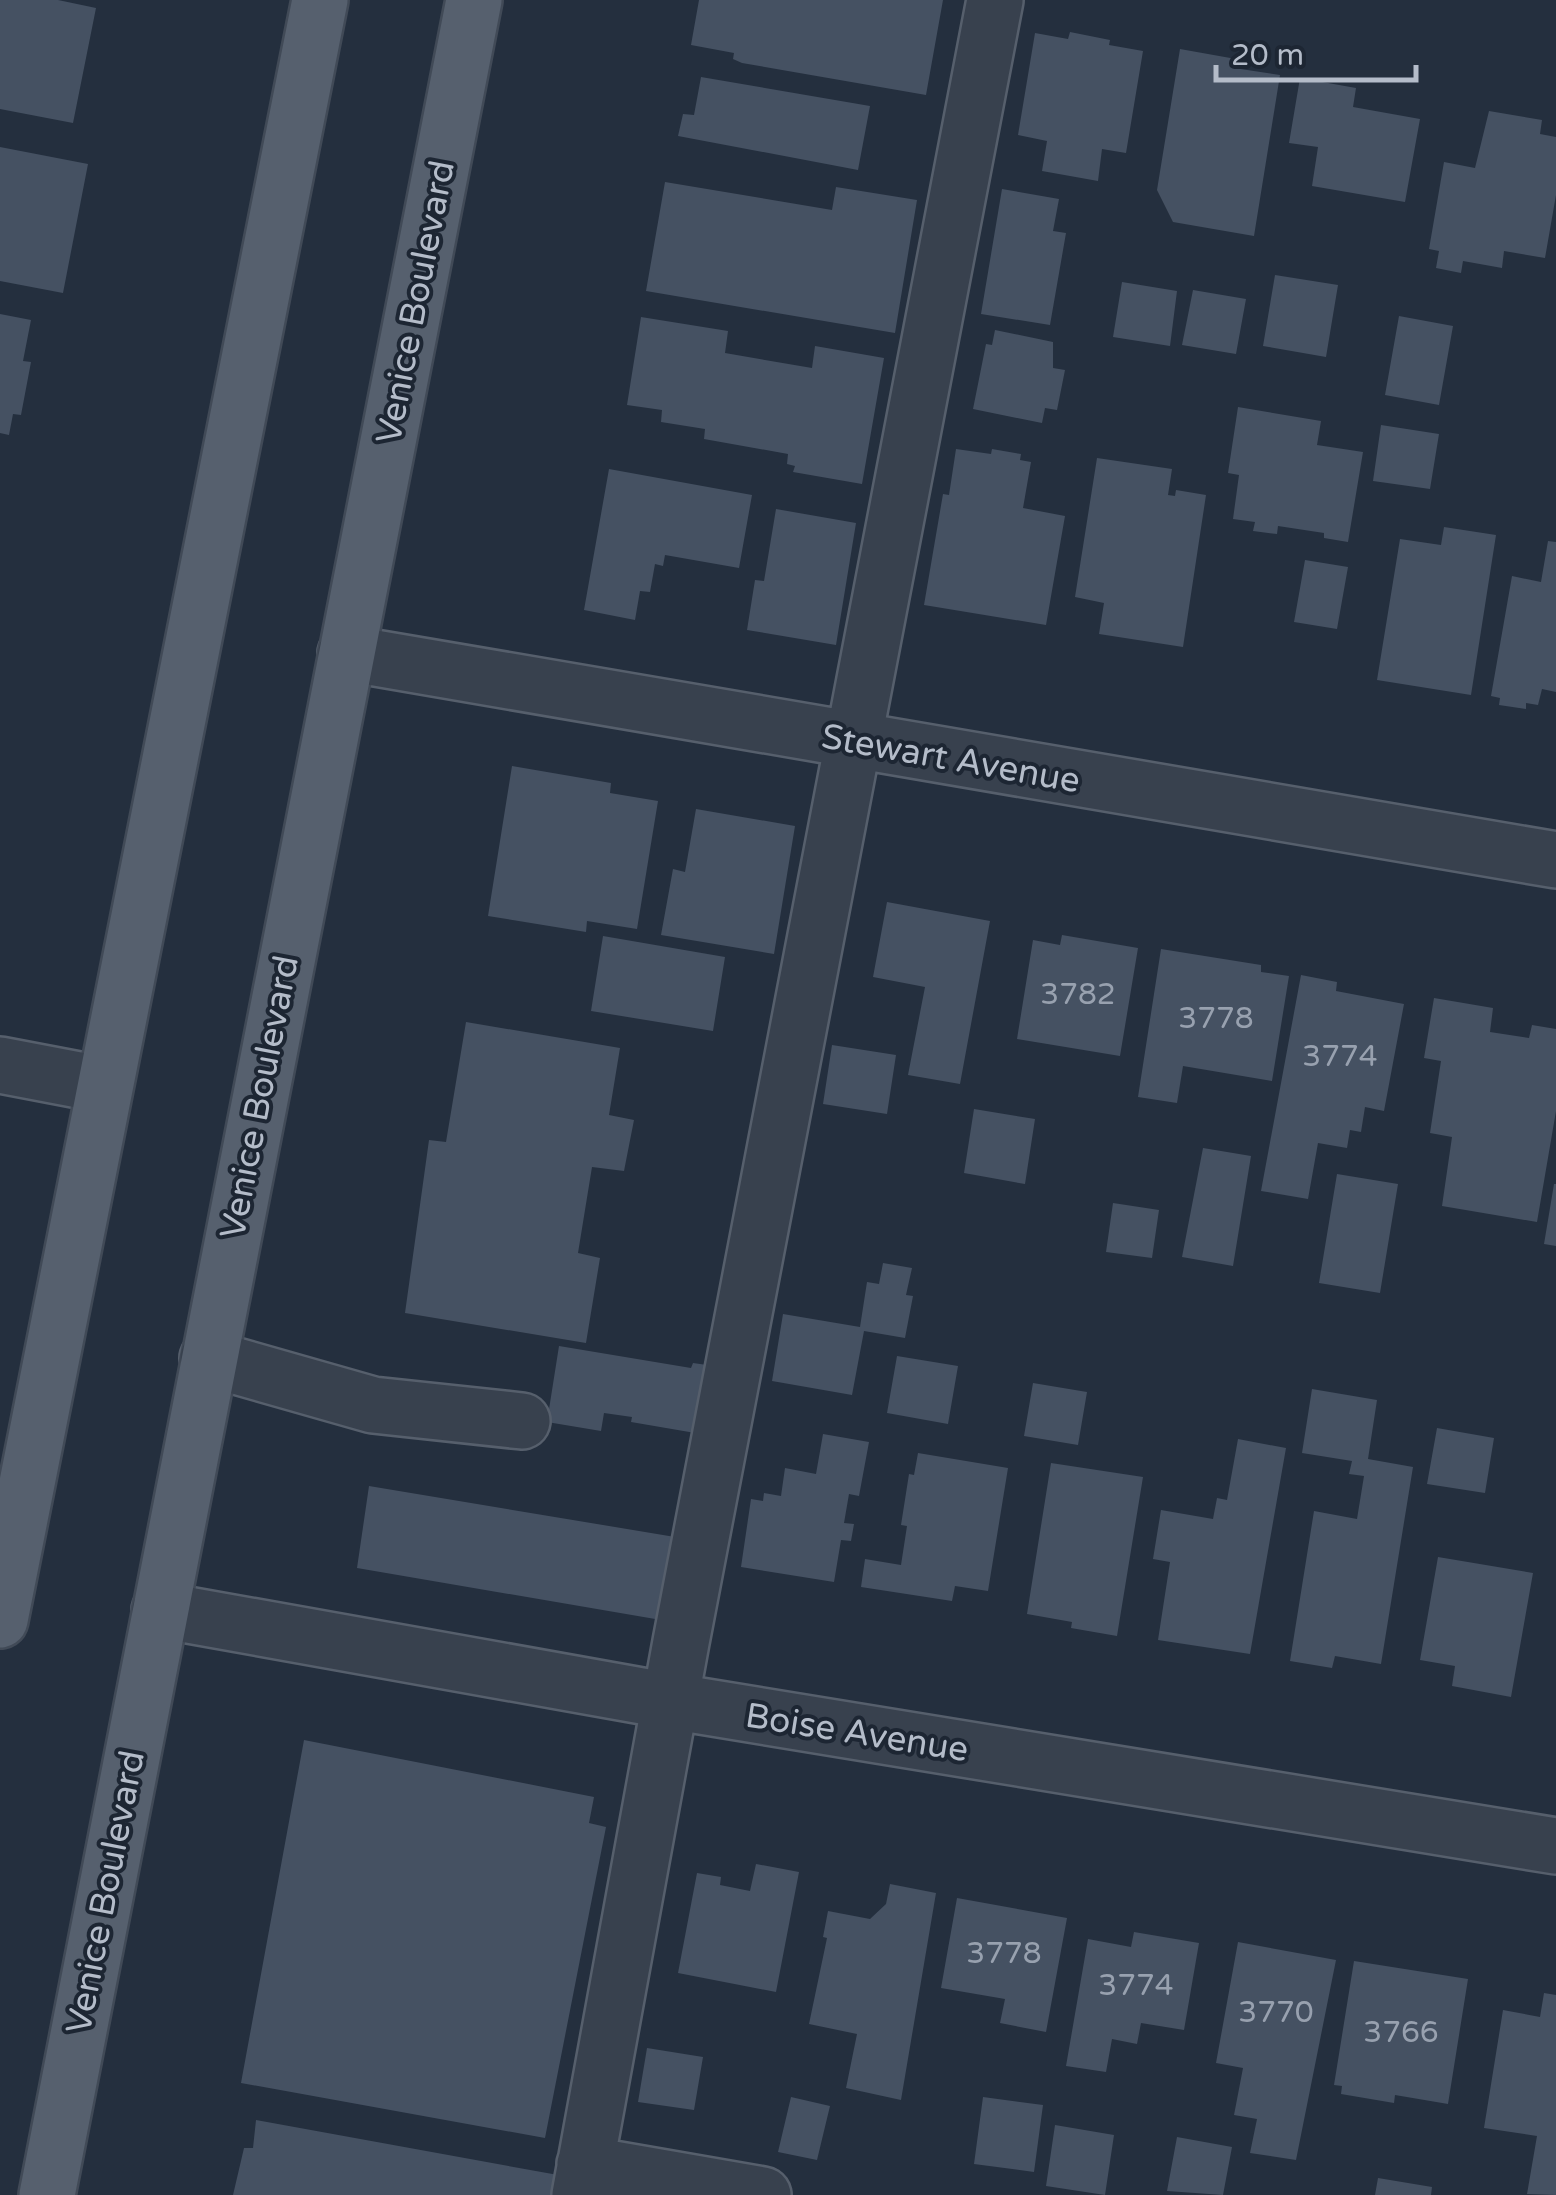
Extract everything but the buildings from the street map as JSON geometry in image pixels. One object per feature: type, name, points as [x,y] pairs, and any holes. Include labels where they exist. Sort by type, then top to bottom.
[{"type":"main road","points":[[0,1620],[320,0]]},
{"type":"main road","name":"Venice Boulevard","points":[[48,2195],[474,0]]},
{"type":"street","points":[[762,2195],[582,2180],[995,0]]},
{"type":"street","name":"Stewart Avenue","points":[[346,652],[1556,860]]},
{"type":"street","points":[[0,1065],[105,1086]]},
{"type":"street","points":[[208,1358],[374,1404],[522,1421]]},
{"type":"street","name":"Boise Avenue","points":[[160,1610],[670,1701],[1556,1846]]}]
